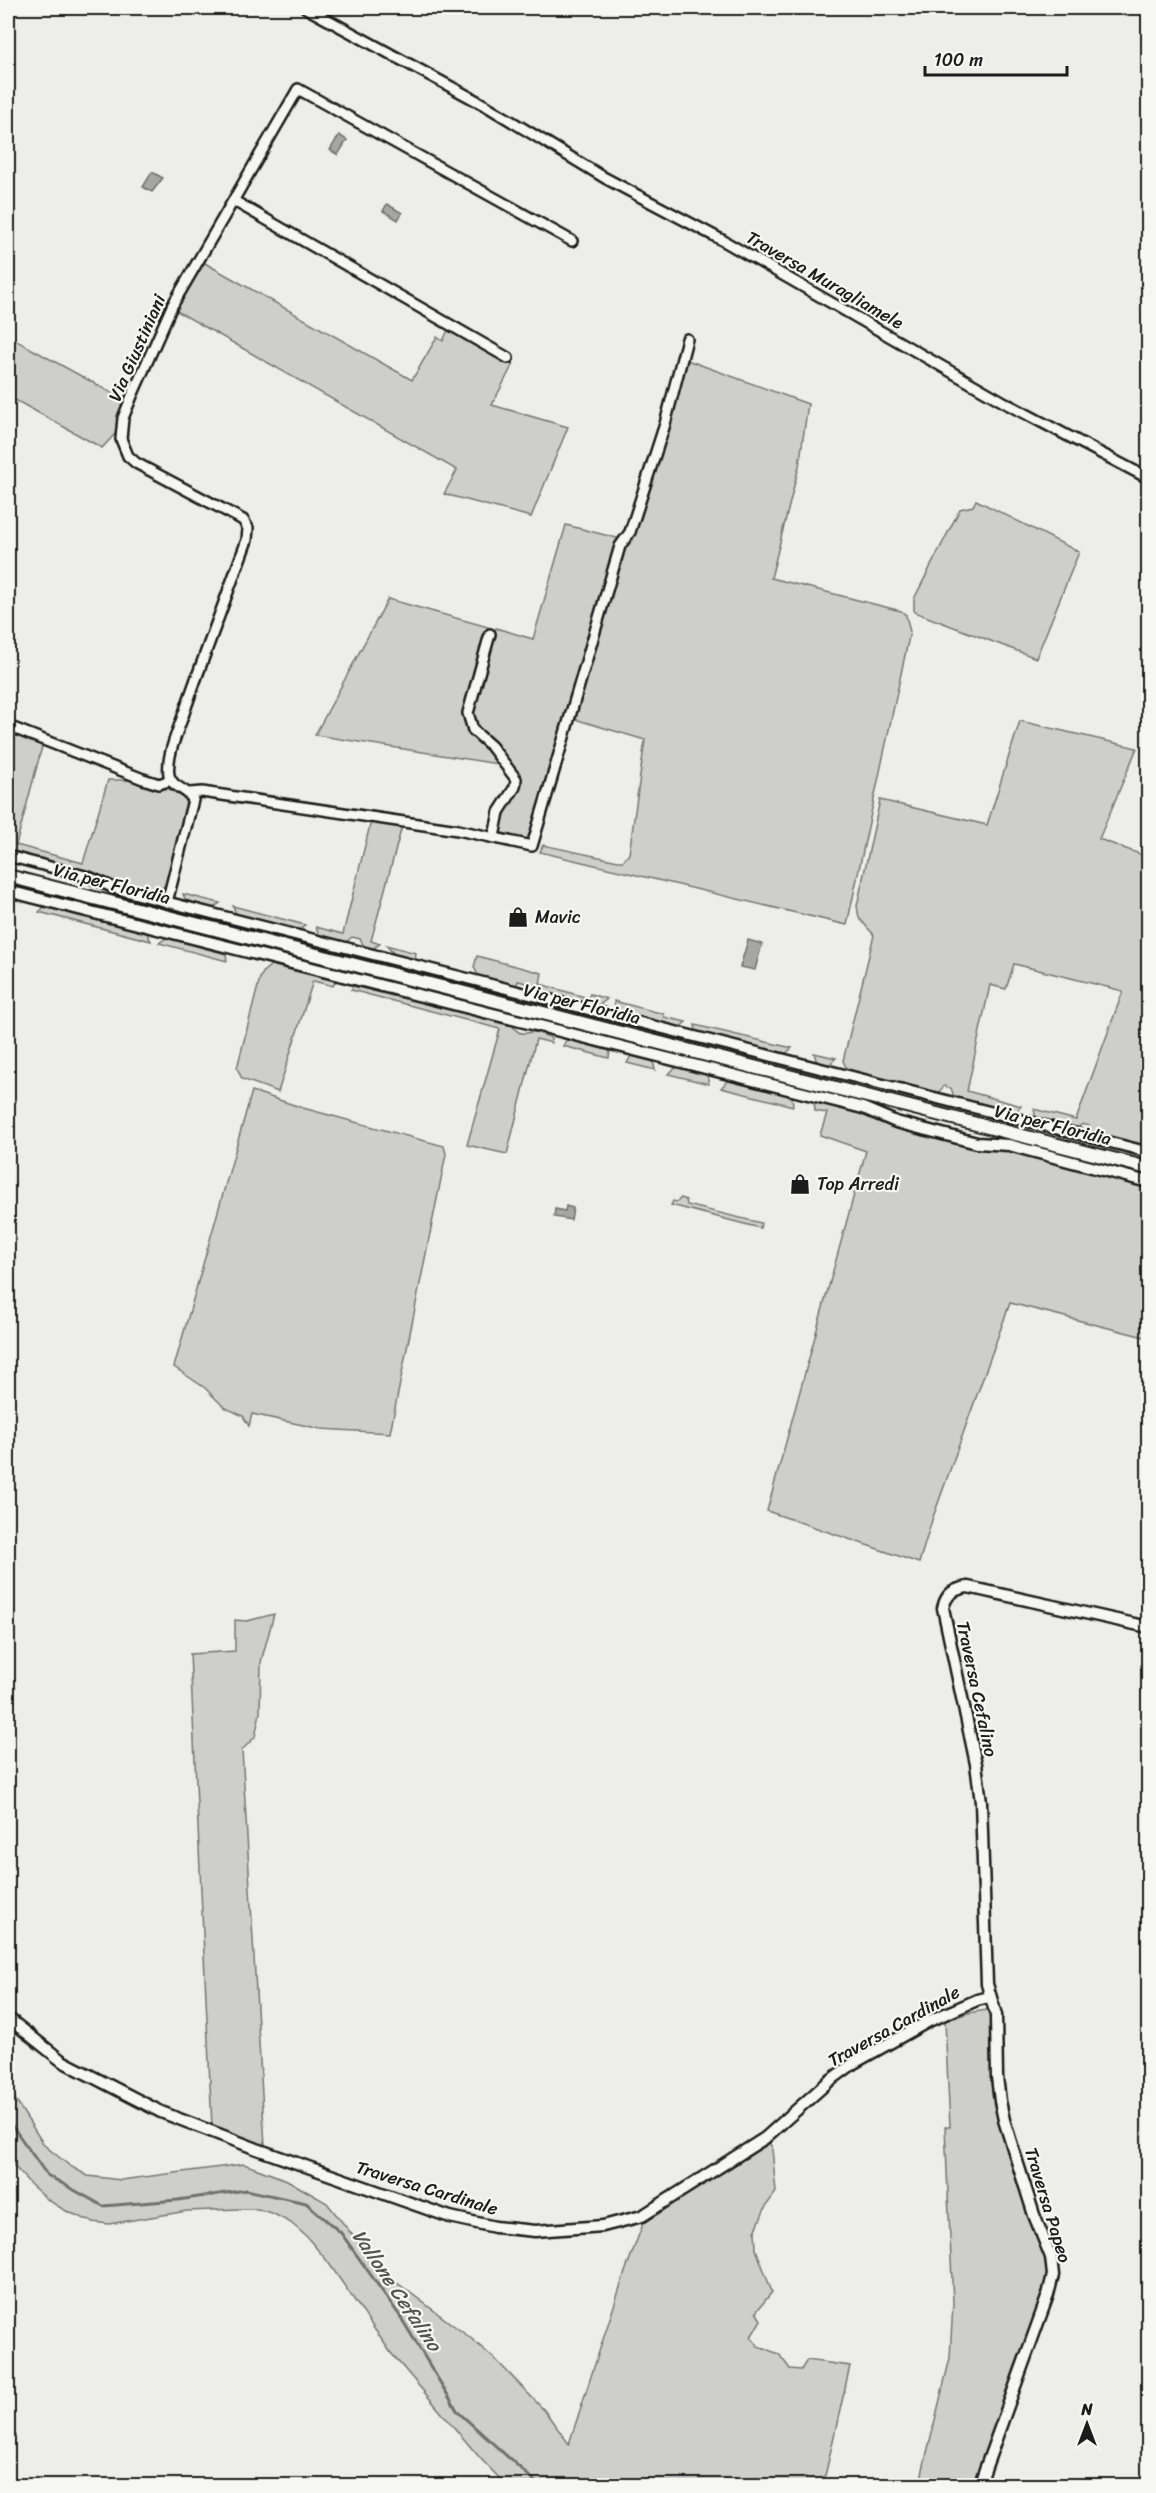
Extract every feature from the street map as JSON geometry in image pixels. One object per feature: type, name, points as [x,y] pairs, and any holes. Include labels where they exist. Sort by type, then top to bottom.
[{"type":"main road","name":"Via per Floridia","points":[[8,876],[1149,1168]]},
{"type":"street","name":"Traversa Muragliamele","points":[[306,8],[488,108],[605,178],[722,240],[1015,409],[1149,478]]},
{"type":"street","name":"Via Giustiniani","points":[[171,780],[169,764],[179,729],[247,540],[248,528],[243,519],[136,463],[124,449],[122,429],[132,396],[172,306],[298,89],[572,241]]},
{"type":"street","points":[[234,201],[508,358]]},
{"type":"street","points":[[8,726],[143,779],[159,784],[171,780],[175,786],[190,794],[202,792],[494,837],[532,846],[620,546],[630,532],[658,446],[687,339]]},
{"type":"street","points":[[490,634],[468,713],[470,724],[510,768],[516,779],[515,787],[499,812],[494,837]]},
{"type":"street","points":[[167,902],[192,808],[190,794]]},
{"type":"street","points":[[8,856],[89,877],[114,888],[167,902],[1149,1152]]},
{"type":"street","points":[[8,891],[862,1108],[896,1122],[977,1143],[1009,1145],[1149,1182]]},
{"type":"street","name":"Traversa Cefalino","points":[[990,1997],[981,1802],[976,1764],[943,1608],[945,1600],[957,1588],[968,1587],[1149,1627]]},
{"type":"street","name":"Traversa Cardinale","points":[[8,2018],[62,2061],[161,2112],[256,2149],[450,2217],[495,2227],[535,2231],[603,2226],[642,2216],[765,2138],[828,2082],[854,2063],[929,2021],[977,2000],[990,1997]]},
{"type":"street","name":"Traversa Papeo","points":[[979,2486],[1048,2295],[1053,2275],[1051,2257],[1034,2215],[1004,2120],[997,2077],[996,2015],[990,1997]]},
{"type":"shaded area","points":[[339,135],[347,140],[338,155],[330,150]]},
{"type":"shaded area","points":[[152,172],[163,178],[152,192],[143,187]]},
{"type":"shaded area","points":[[387,204],[402,213],[398,220],[383,211]]},
{"type":"shaded area","points":[[203,262],[412,380],[437,337],[443,341],[449,328],[513,364],[492,405],[568,427],[531,517],[444,494],[457,470],[175,310]]},
{"type":"shaded area","points":[[8,336],[125,400],[118,418],[116,433],[102,448],[8,396]]},
{"type":"shaded area","points":[[687,360],[808,404],[799,466],[771,578],[901,611],[906,615],[910,632],[847,925],[540,852],[543,845],[618,861],[623,861],[629,854],[645,740],[571,718],[622,546],[668,428]]},
{"type":"shaded area","points":[[976,500],[1079,552],[1036,658],[914,612],[914,599],[960,509],[973,506]]},
{"type":"shaded area","points":[[566,525],[621,539],[531,843],[497,835],[502,813],[519,779],[516,771],[475,729],[472,712],[496,628],[533,639]]},
{"type":"shaded area","points":[[388,599],[488,627],[464,722],[498,764],[315,735]]},
{"type":"shaded area","points":[[1020,721],[1137,748],[1099,839],[1148,857],[1148,1148],[1092,1133],[1089,1126],[1083,1124],[1075,1129],[1036,1119],[1034,1109],[1076,1120],[1123,991],[1014,964],[1006,989],[990,985],[967,1091],[1021,1106],[1015,1114],[955,1099],[951,1088],[944,1086],[937,1094],[848,1071],[843,1061],[874,935],[859,918],[857,906],[880,800],[987,825]]},
{"type":"shaded area","points":[[8,728],[43,743],[16,845],[83,863],[108,780],[133,780],[180,792],[189,801],[170,880],[155,895],[114,884],[98,876],[8,851]]},
{"type":"shaded area","points":[[371,821],[402,826],[371,941],[380,944],[372,949],[364,946],[360,939],[352,937],[346,942],[319,935],[316,927],[343,934]]},
{"type":"shaded area","points":[[183,894],[220,903],[213,908],[186,901]]},
{"type":"shaded area","points":[[233,906],[305,925],[300,930],[236,914]]},
{"type":"shaded area","points":[[44,907],[147,933],[151,941],[39,912]]},
{"type":"shaded area","points":[[166,938],[226,954],[227,961],[159,943]]},
{"type":"shaded area","points":[[748,940],[762,944],[755,970],[740,967]]},
{"type":"shaded area","points":[[386,945],[416,953],[415,960],[394,954]]},
{"type":"shaded area","points":[[477,956],[542,973],[540,984],[588,998],[590,994],[607,999],[597,1007],[539,993],[539,986],[518,981],[516,987],[479,977],[474,967]]},
{"type":"shaded area","points":[[271,965],[336,981],[333,986],[313,981],[278,1092],[242,1079],[237,1068],[260,978]]},
{"type":"shaded area","points":[[353,986],[512,1025],[521,1033],[536,1032],[550,1037],[552,1043],[536,1039],[507,1154],[467,1145],[500,1029],[351,990]]},
{"type":"shaded area","points":[[614,1001],[686,1022],[679,1028],[616,1012]]},
{"type":"shaded area","points":[[695,1025],[792,1048],[784,1055],[696,1032]]},
{"type":"shaded area","points":[[567,1039],[610,1051],[609,1058],[563,1046]]},
{"type":"shaded area","points":[[814,1053],[836,1058],[828,1066],[817,1063]]},
{"type":"shaded area","points":[[631,1056],[653,1061],[655,1070],[627,1063]]},
{"type":"shaded area","points":[[677,1067],[707,1075],[709,1084],[668,1074]]},
{"type":"shaded area","points":[[728,1080],[792,1096],[793,1106],[721,1088]]},
{"type":"shaded area","points":[[252,1091],[303,1108],[444,1146],[446,1154],[390,1433],[321,1429],[252,1414],[249,1426],[243,1416],[224,1407],[205,1388],[174,1367]]},
{"type":"shaded area","points":[[814,1101],[864,1114],[893,1127],[980,1149],[1009,1151],[1148,1188],[1148,1338],[1010,1303],[932,1520],[919,1563],[767,1511],[866,1151],[820,1135],[827,1113],[815,1111]]},
{"type":"shaded area","points":[[681,1198],[686,1200],[687,1205],[761,1223],[760,1228],[671,1205],[673,1201],[677,1202]]},
{"type":"shaded area","points":[[566,1206],[573,1208],[571,1220],[554,1217],[555,1209],[565,1211]]},
{"type":"shaded area","points":[[274,1614],[261,1662],[260,1713],[255,1737],[242,1750],[265,2146],[212,2127],[190,1654],[235,1651],[235,1620],[247,1621]]},
{"type":"shaded area","points":[[987,2010],[993,2018],[993,2069],[1047,2258],[1049,2275],[976,2485],[919,2486],[950,2358],[953,2303],[945,2127],[950,2127],[945,2021],[968,2013]]},
{"type":"shaded area","points":[[8,2077],[16,2101],[44,2145],[70,2166],[88,2176],[121,2180],[244,2164],[287,2180],[327,2203],[358,2242],[365,2239],[388,2276],[473,2340],[500,2364],[544,2410],[569,2444],[644,2221],[770,2143],[776,2192],[766,2206],[755,2232],[756,2249],[772,2292],[756,2312],[761,2320],[751,2337],[758,2346],[779,2354],[790,2369],[801,2370],[807,2360],[850,2366],[823,2485],[506,2485],[480,2458],[391,2353],[328,2262],[307,2237],[291,2223],[258,2209],[240,2209],[187,2211],[109,2224],[92,2222],[48,2200],[8,2159]]},
{"type":"waterway","name":"Vallone Cefalino","points":[[8,2120],[47,2175],[103,2206],[178,2200],[246,2190],[306,2203],[341,2233],[400,2316],[458,2412],[540,2486]]},
{"type":"place","name":"Mavic","points":[[518,917]]},
{"type":"place","name":"Top Arredi","points":[[800,1184]]}]
